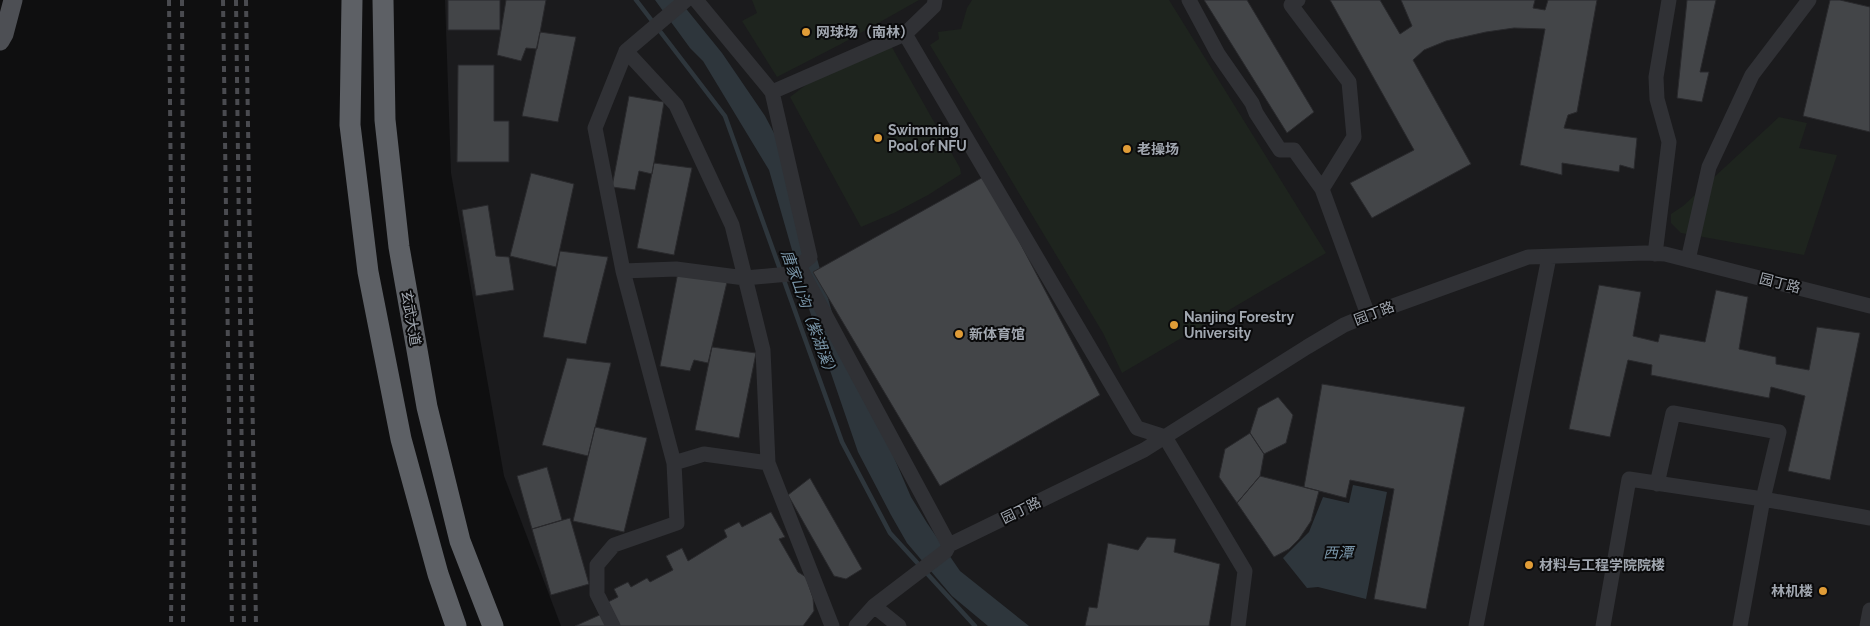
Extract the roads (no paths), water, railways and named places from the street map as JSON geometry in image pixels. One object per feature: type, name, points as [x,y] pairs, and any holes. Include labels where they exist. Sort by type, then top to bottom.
[{"type":"highway","points":[[352,0],[350,125],[368,272],[401,439],[438,574],[456,626]]},
{"type":"highway","name":"玄武大道","points":[[383,0],[385,120],[399,248],[427,407],[460,541],[493,626]]},
{"type":"main road","points":[[0,41],[4,34],[12,0]]},
{"type":"lane","points":[[613,626],[597,594],[597,565],[614,545],[677,523],[674,463],[623,270],[596,128],[626,51],[686,0]]},
{"type":"lane","points":[[623,270],[676,268],[745,278],[772,276],[794,270],[810,257],[772,92],[696,0]]},
{"type":"lane","points":[[772,92],[905,34],[934,6],[935,0]]},
{"type":"lane","points":[[1189,0],[1218,54],[1252,103],[1256,113],[1280,150],[1294,150],[1322,189],[1368,315]]},
{"type":"lane","points":[[1298,0],[1291,4],[1349,82],[1354,137],[1322,189]]},
{"type":"lane","points":[[1655,254],[1669,142],[1656,99],[1656,77],[1669,0]]},
{"type":"lane","points":[[1688,260],[1709,167],[1752,74],[1809,0]]},
{"type":"lane","points":[[905,34],[1137,428],[1165,437],[1245,571],[1238,626]]},
{"type":"lane","points":[[626,51],[676,105],[732,225],[763,350],[768,463],[832,626]]},
{"type":"lane","name":"园丁路","points":[[856,626],[874,606],[946,551],[949,545],[1144,450],[1344,325],[1528,257],[1665,254],[1870,306]]},
{"type":"lane","points":[[1476,626],[1549,257]]},
{"type":"lane","points":[[794,270],[949,545]]},
{"type":"lane","points":[[1657,484],[1673,413],[1779,432],[1763,499],[1740,626]]},
{"type":"lane","points":[[674,463],[704,454],[768,463]]},
{"type":"lane","points":[[1602,626],[1629,479],[1763,499],[1870,518]]},
{"type":"lane","points":[[874,606],[899,626]]},
{"type":"lane","points":[[1867,626],[1870,610]]},
{"type":"water","points":[[655,0],[679,0],[722,53],[765,116],[791,165],[833,316],[911,497],[960,571],[1029,626],[988,626],[952,596],[907,543],[858,452],[809,309],[769,170],[703,61],[690,48]]},
{"type":"water","name":"西潭","points":[[1353,485],[1387,492],[1366,599],[1318,587],[1307,588],[1283,558],[1309,532],[1323,497],[1349,503]]},
{"type":"waterway","name":"唐家山沟（紫湖溪）","points":[[636,0],[725,116],[842,442],[890,533],[975,626]]},
{"type":"railway","points":[[169,0],[173,402],[171,626]]},
{"type":"railway","points":[[182,0],[183,626]]},
{"type":"railway","points":[[223,0],[232,626]]},
{"type":"railway","points":[[236,0],[244,626]]},
{"type":"railway","points":[[246,0],[256,626]]},
{"type":"place","name":"网球场（南林）","points":[[806,32]]},
{"type":"place","name":"Swimming Pool of NFU","points":[[878,138]]},
{"type":"place","name":"老操场","points":[[1127,149]]},
{"type":"place","name":"Nanjing Forestry University","points":[[1174,325]]},
{"type":"place","name":"新体育馆","points":[[959,334]]},
{"type":"place","name":"材料与工程学院院楼","points":[[1529,565]]},
{"type":"place","name":"林机楼","points":[[1823,591]]}]
